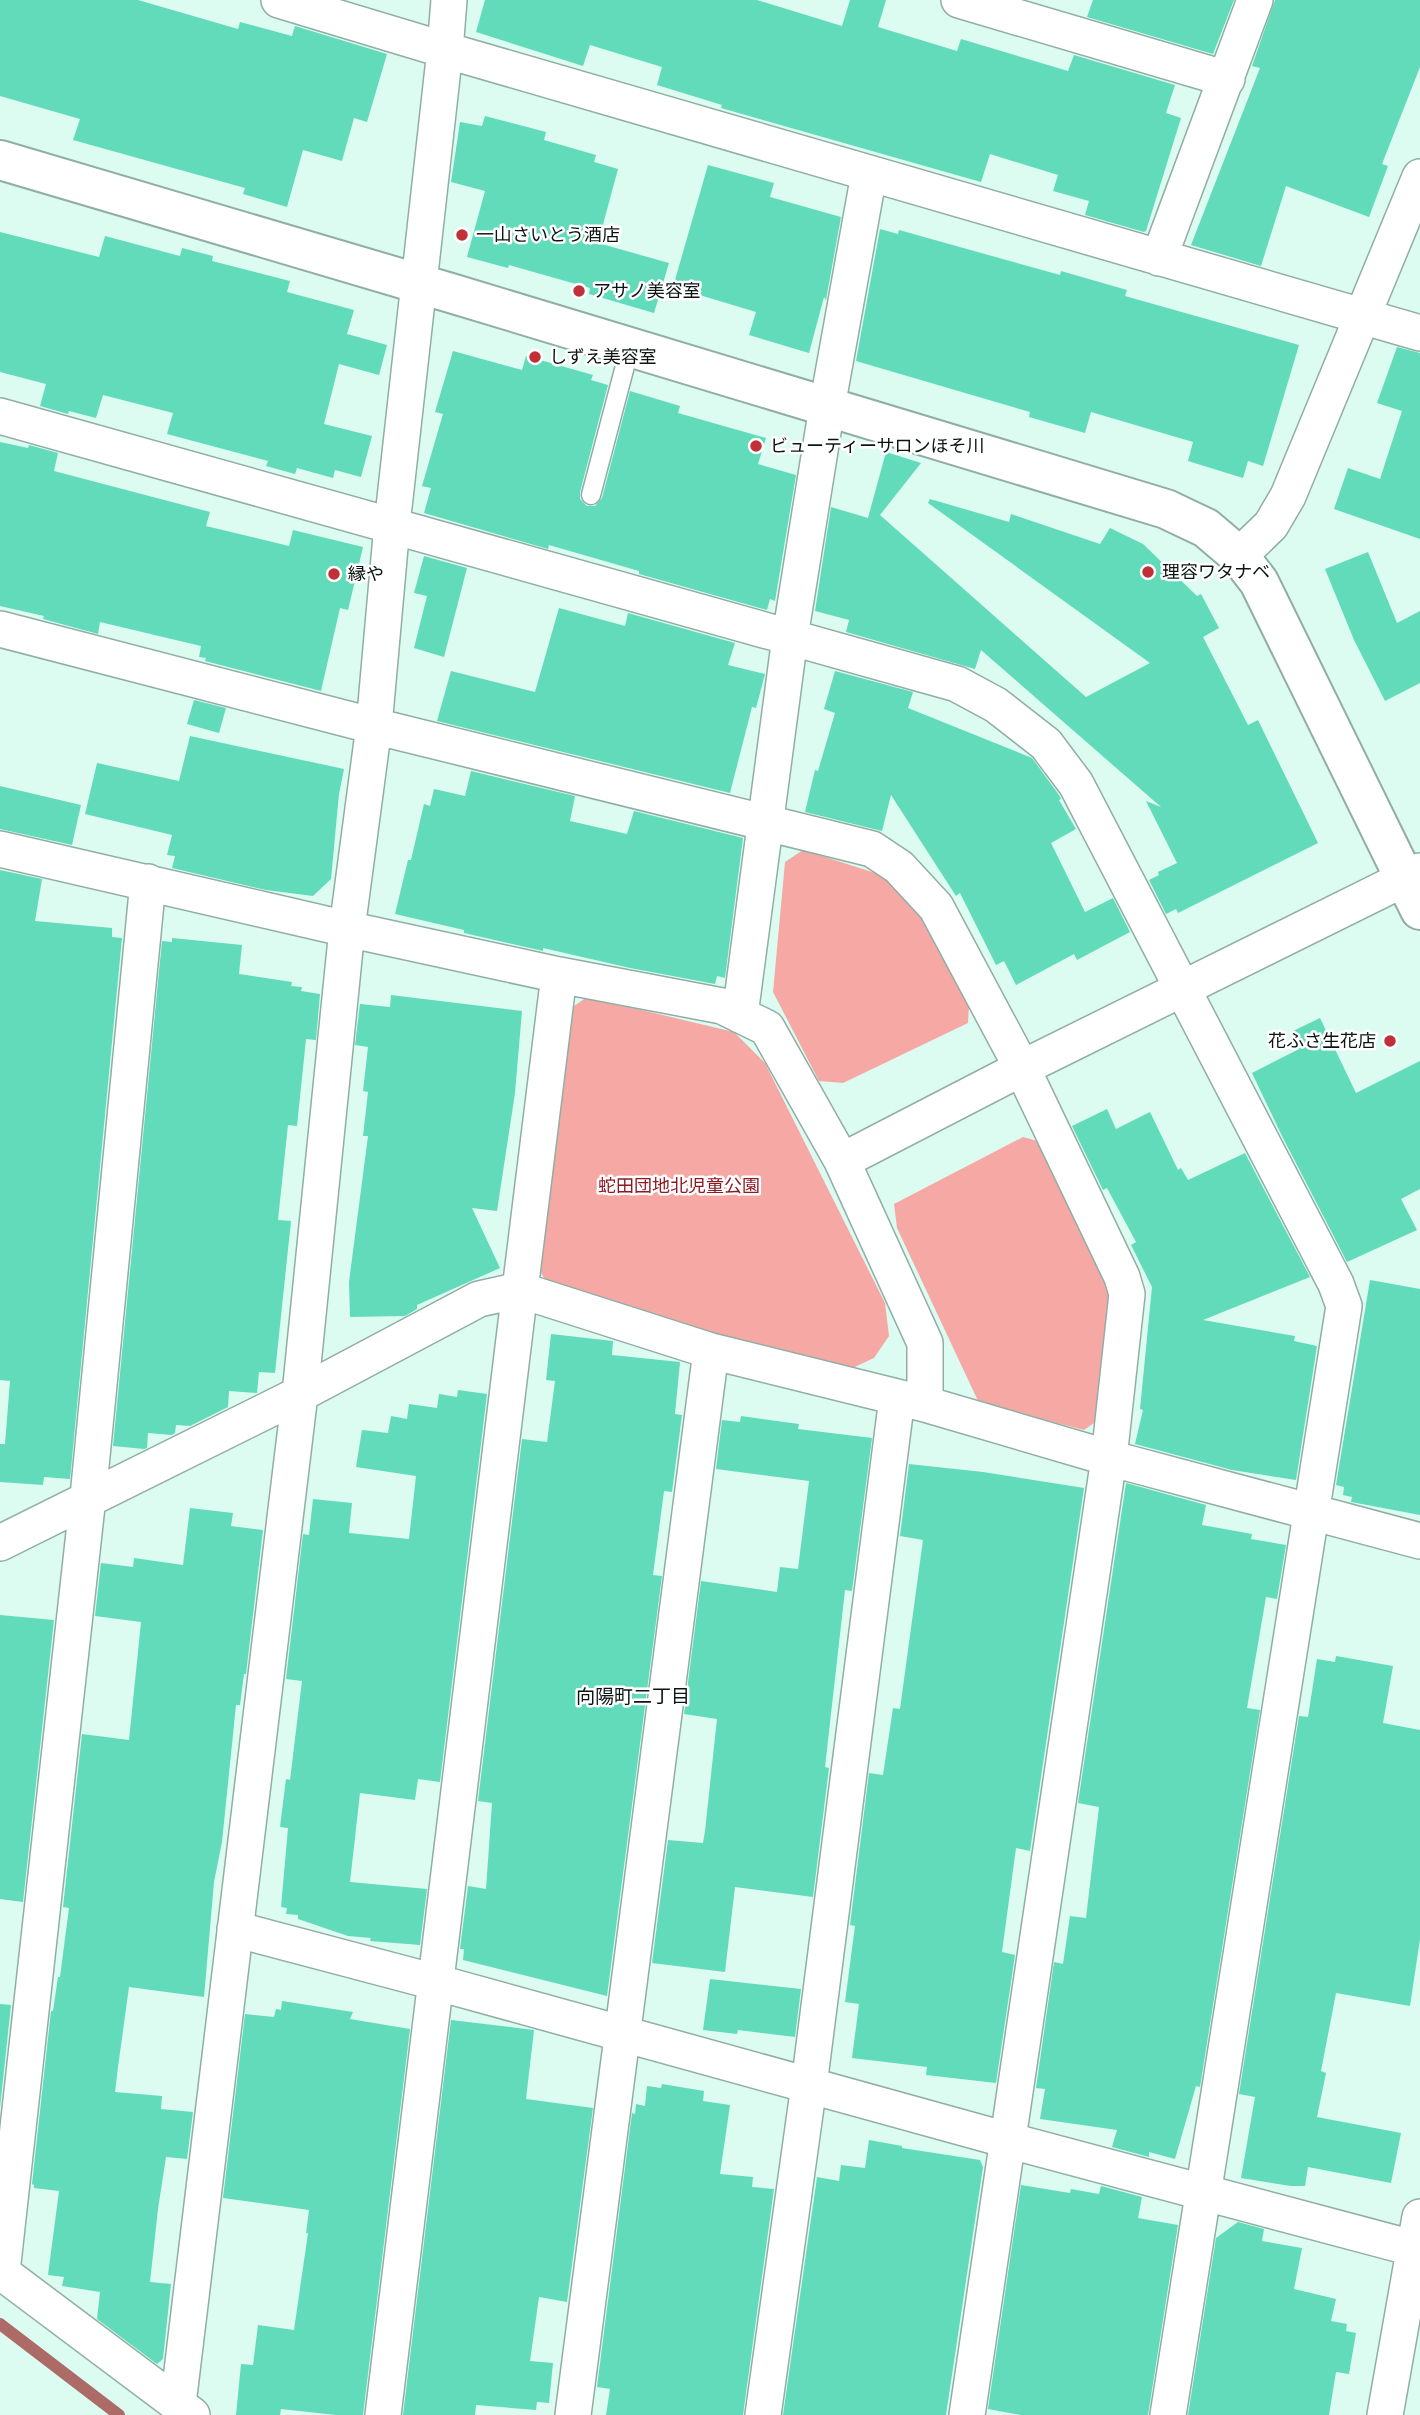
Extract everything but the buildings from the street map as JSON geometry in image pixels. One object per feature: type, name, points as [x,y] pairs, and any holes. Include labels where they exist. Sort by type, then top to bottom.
[{"type":"street","points":[[279,0],[1420,333]]},
{"type":"street","points":[[185,2410],[235,1929],[300,1394],[348,929],[374,726],[392,525],[449,0]]},
{"type":"street","points":[[959,0],[1227,79]]},
{"type":"street","points":[[1158,258],[1255,0]]},
{"type":"street","points":[[0,160],[420,283],[1166,509],[1206,528],[1239,556],[1259,582],[1415,887],[1181,990],[842,1161]]},
{"type":"street","points":[[740,1014],[790,637],[827,407],[869,174]]},
{"type":"street","points":[[1239,556],[1271,524],[1288,496],[1420,177]]},
{"type":"street","points":[[0,416],[957,684],[996,705],[1046,744],[1076,784],[1329,1271],[1344,1307],[1168,2415]]},
{"type":"street","points":[[0,629],[374,726],[872,849],[900,867],[936,907],[1022,1069],[1122,1277],[1127,1294],[1109,1458],[967,2415]]},
{"type":"street","points":[[0,849],[559,975],[722,1006],[767,1028],[842,1161],[925,1343],[911,1401],[809,2085],[763,2415]]},
{"type":"street","points":[[148,882],[88,1497],[1,2272],[185,2410]]},
{"type":"street","points":[[383,2415],[559,975]]},
{"type":"street","points":[[0,1543],[300,1394],[479,1299],[520,1290],[711,1351],[911,1401],[1109,1458],[1420,1541]]},
{"type":"street","points":[[573,2415],[711,1351]]},
{"type":"street","points":[[235,1929],[1204,2194],[1418,2238],[1385,2415]]},
{"type":"lane","points":[[591,495],[631,347]]},
{"type":"green space","points":[[803,850],[888,877],[918,910],[969,1006],[968,1023],[843,1083],[819,1081],[773,992],[785,862]]},
{"type":"green space","name":"蛇田団地北児童公園","points":[[587,997],[734,1032],[765,1063],[885,1303],[889,1336],[874,1358],[846,1371],[550,1287],[537,1267],[567,1011]]},
{"type":"green space","points":[[1023,1137],[1038,1141],[1113,1301],[1097,1421],[1084,1430],[979,1403],[897,1228],[894,1204]]},
{"type":"waterway","points":[[0,2324],[119,2415]]},
{"type":"place","name":"一山さいとう酒店","points":[[462,235]]},
{"type":"place","name":"アサノ美容室","points":[[579,291]]},
{"type":"place","name":"しずえ美容室","points":[[535,357]]},
{"type":"place","name":"ビューティーサロンほそ川","points":[[756,446]]},
{"type":"place","name":"理容ワタナベ","points":[[1148,572]]},
{"type":"place","name":"縁や","points":[[334,574]]},
{"type":"place","name":"花ふさ生花店","points":[[1390,1041]]},
{"type":"district","name":"向陽町二丁目","points":[[633,1696]]}]
